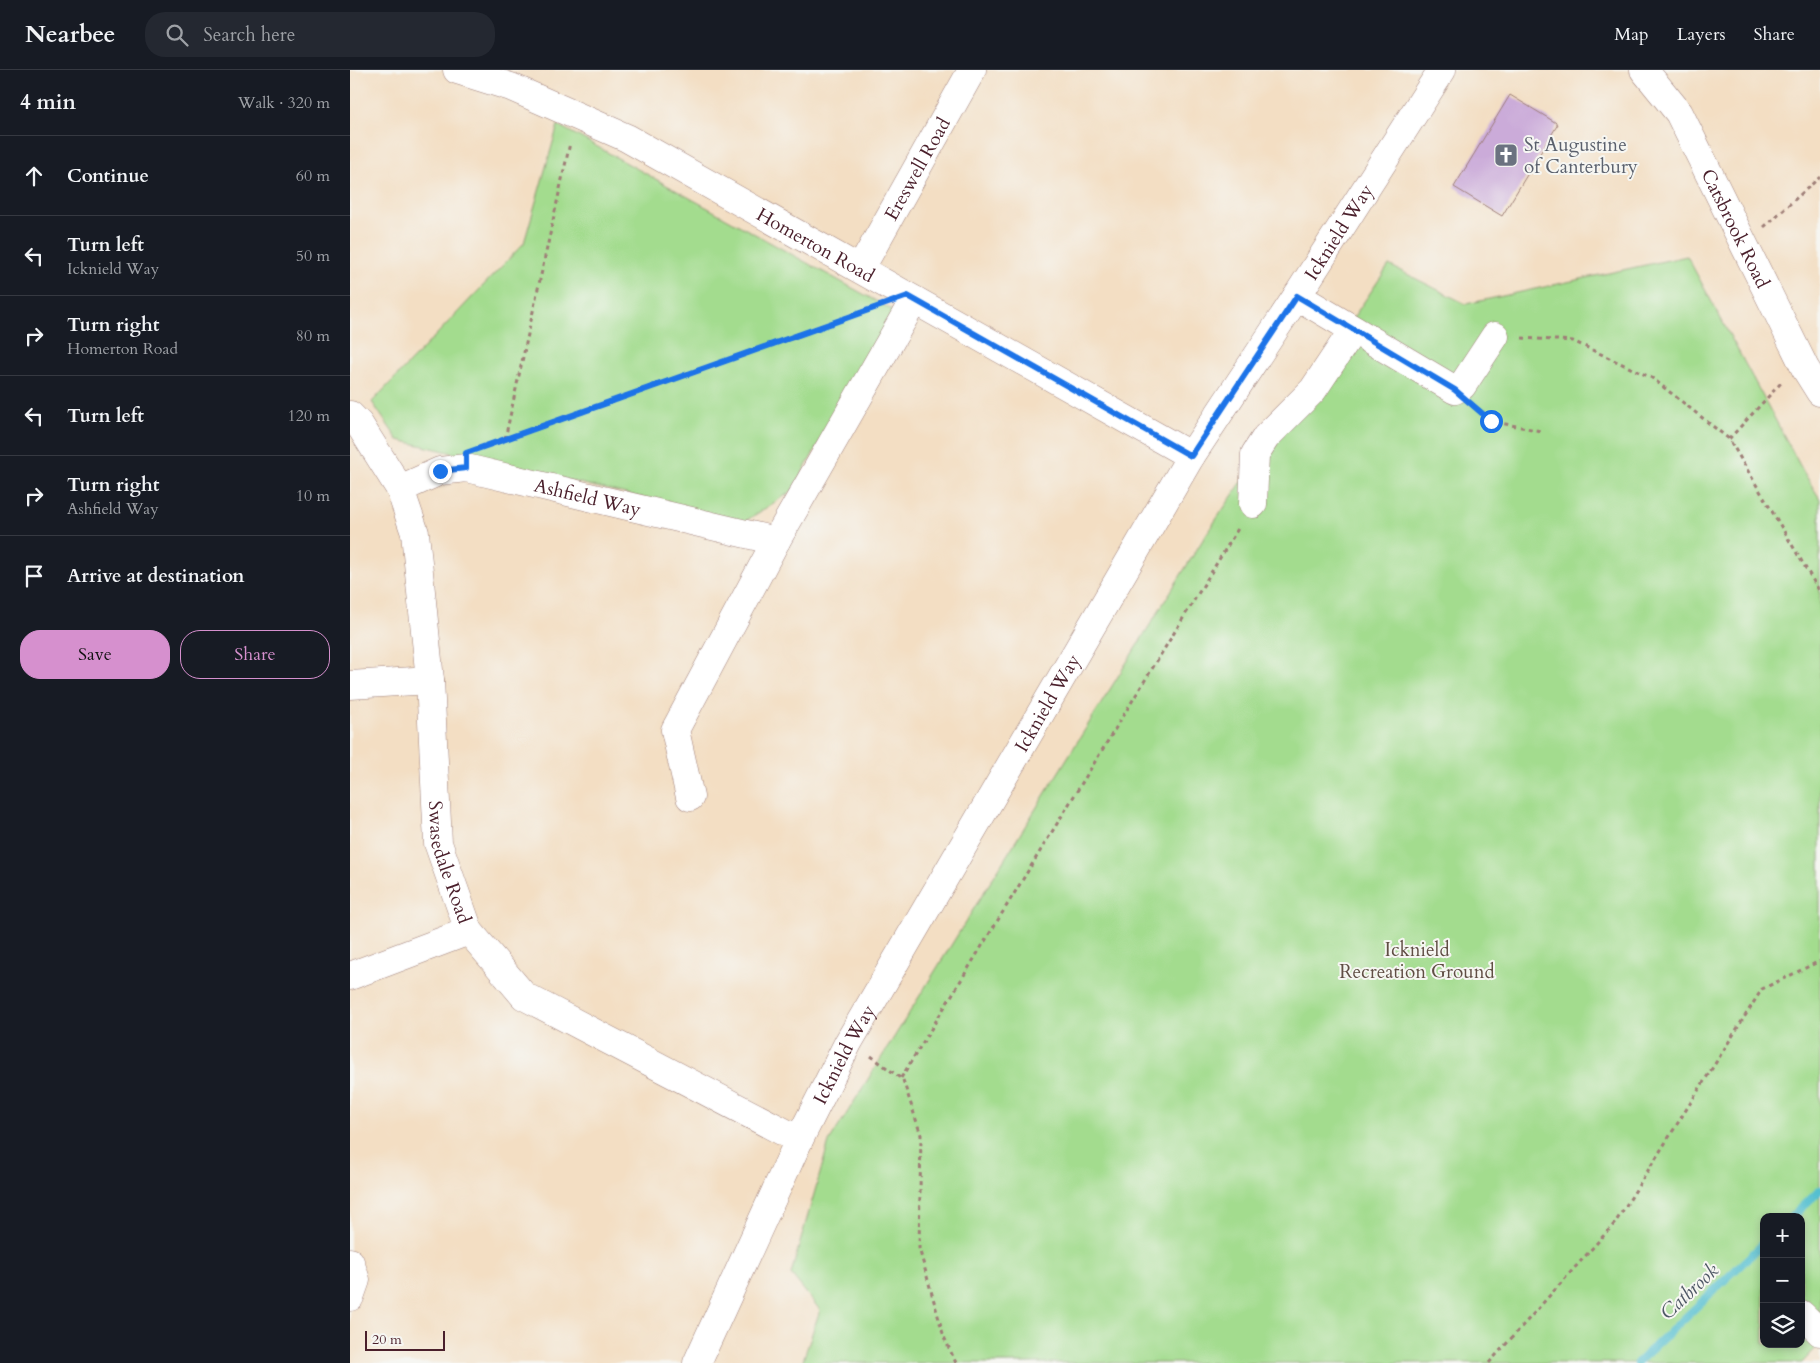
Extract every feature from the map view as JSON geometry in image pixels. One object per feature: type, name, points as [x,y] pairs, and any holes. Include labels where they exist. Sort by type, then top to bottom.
[{"type":"street","name":"Homerton Road","points":[[458,70],[516,78],[576,116],[627,138],[862,268],[911,298],[1191,456]]},
{"type":"street","name":"Ereswell Road","points":[[862,268],[972,70]]},
{"type":"street","name":"Icknield Way","points":[[697,1363],[799,1140],[848,1043],[1191,456],[1297,296],[1442,70]]},
{"type":"street","name":"Catsbrook Road","points":[[1644,70],[1679,113],[1805,368],[1820,392]]},
{"type":"street","points":[[1297,296],[1455,390],[1462,386],[1495,336]]},
{"type":"street","points":[[690,797],[674,730],[911,298]]},
{"type":"street","points":[[1253,504],[1256,454],[1266,437],[1313,390],[1352,330]]},
{"type":"street","name":"Swasedale Road","points":[[350,415],[359,424],[400,489],[415,533],[430,680],[438,843],[469,931],[524,996],[799,1140]]},
{"type":"street","name":"Ashfield Way","points":[[400,489],[440,471],[466,468],[776,541]]},
{"type":"street","points":[[350,685],[430,680]]},
{"type":"street","points":[[350,976],[469,931]]},
{"type":"street","points":[[350,1262],[356,1280],[350,1297]]},
{"type":"street","points":[[1805,1318],[1820,1332]]},
{"type":"path","points":[[505,439],[576,116]]},
{"type":"path","points":[[1744,245],[1820,177]]},
{"type":"path","points":[[466,468],[466,453],[911,298]]},
{"type":"path","points":[[1495,336],[1573,341],[1652,378],[1729,439],[1820,592]]},
{"type":"path","points":[[1729,439],[1787,377]]},
{"type":"path","points":[[1455,390],[1491,421],[1541,431]]},
{"type":"path","points":[[901,1078],[1253,504]]},
{"type":"path","points":[[1489,1363],[1615,1223],[1762,990],[1820,961]]},
{"type":"path","points":[[871,1055],[901,1078],[921,1135],[919,1248],[944,1337],[956,1363]]},
{"type":"green space","points":[[558,125],[894,311],[792,491],[744,522],[398,440],[372,402],[524,243]]},
{"type":"green space","name":"Icknield Recreation Ground","points":[[1687,256],[1820,499],[1820,1344],[1802,1363],[802,1363],[820,1310],[791,1274],[829,1142],[1207,533],[1389,265],[1466,304]]},
{"type":"building","name":"St Augustine of Canterbury","points":[[1510,95],[1558,124],[1502,216],[1454,187]]},
{"type":"waterway","name":"Catbrook","points":[[1796,1213],[1820,1190]]},
{"type":"waterway","name":"Catbrook","points":[[1637,1363],[1760,1247]]},
{"type":"place","name":"St Augustine of Canterbury","points":[[1506,155]]},
{"type":"route","points":[[440,471],[466,468],[466,453],[908,296],[1191,456],[1297,296],[1455,390],[1491,421]]}]
